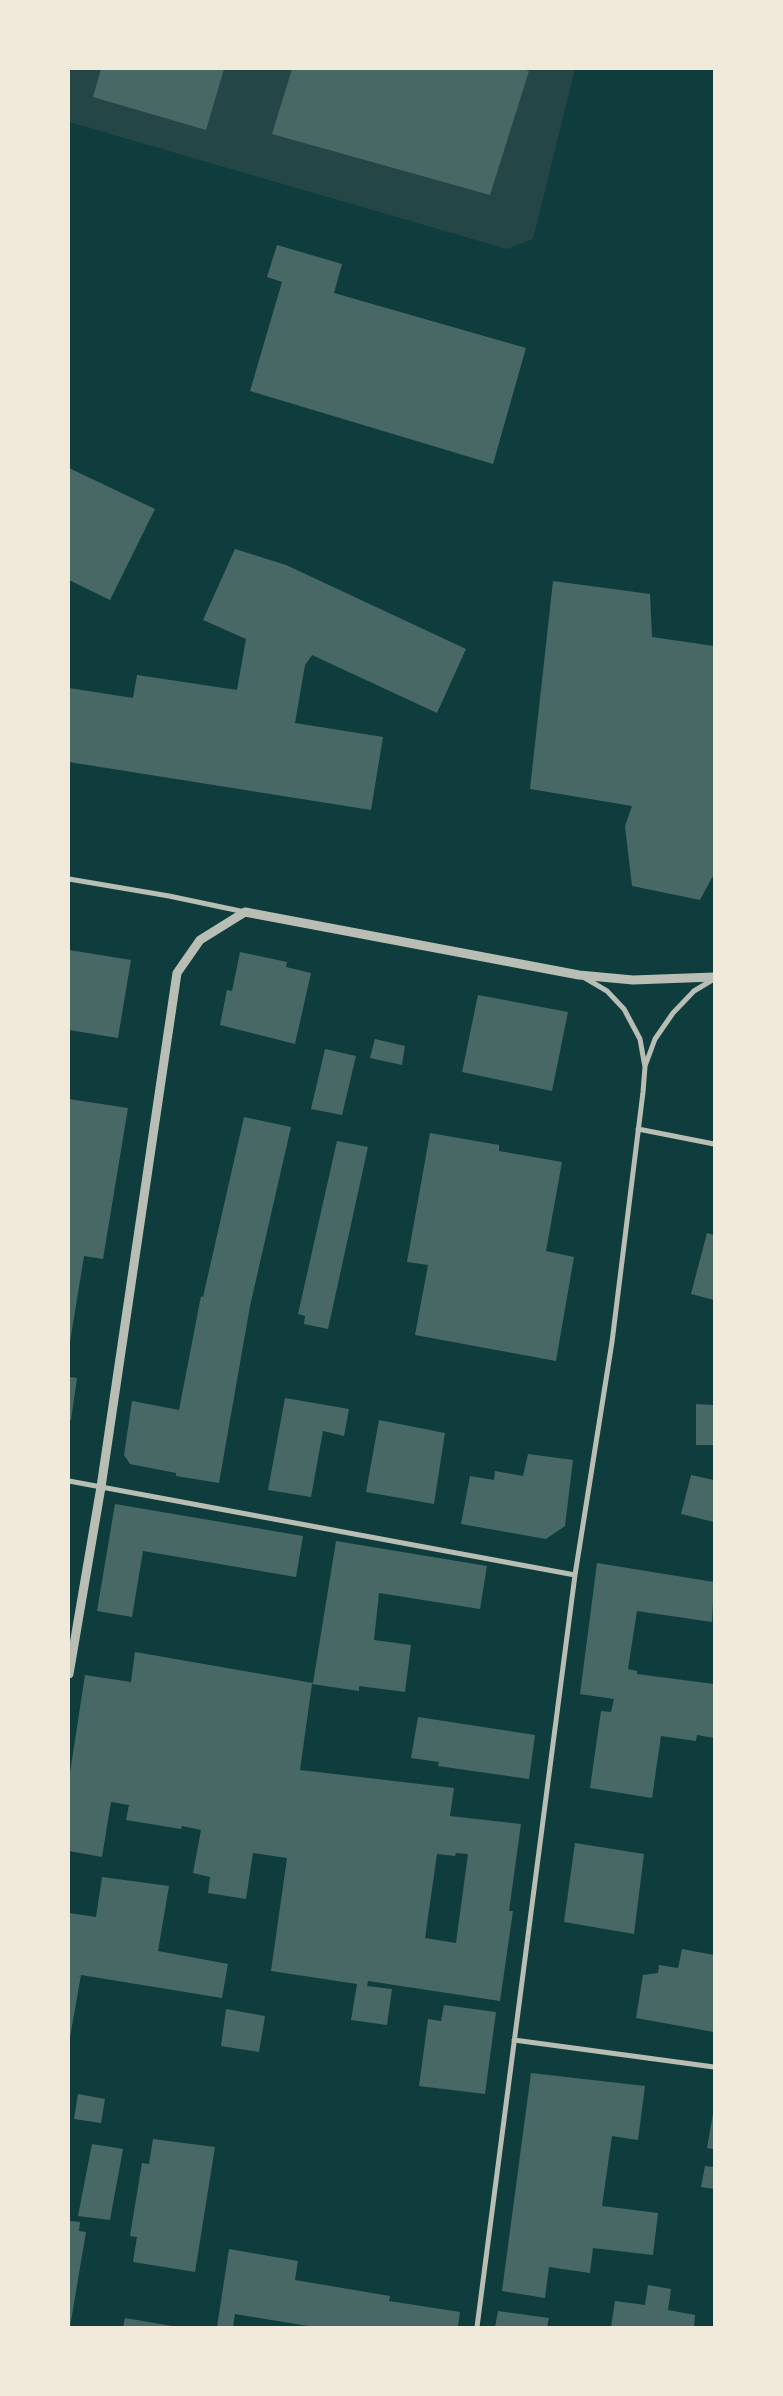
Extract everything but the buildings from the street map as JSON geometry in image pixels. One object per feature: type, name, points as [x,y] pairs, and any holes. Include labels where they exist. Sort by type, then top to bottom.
[{"type":"street","points":[[69,879],[169,896],[579,975],[633,980],[714,978]]},
{"type":"street","points":[[69,1674],[101,1487],[177,973],[200,940],[245,912]]},
{"type":"street","points":[[579,975],[607,991],[624,1009],[640,1039],[645,1067]]},
{"type":"street","points":[[477,2327],[575,1575],[612,1342],[645,1067],[655,1038],[673,1013],[694,991],[714,978]]},
{"type":"street","points":[[638,1129],[714,1144]]},
{"type":"street","points":[[69,1481],[575,1575]]},
{"type":"street","points":[[514,2040],[714,2068]]},
{"type":"shaded area","points":[[69,69],[575,69],[533,239],[507,249],[69,122]]}]
